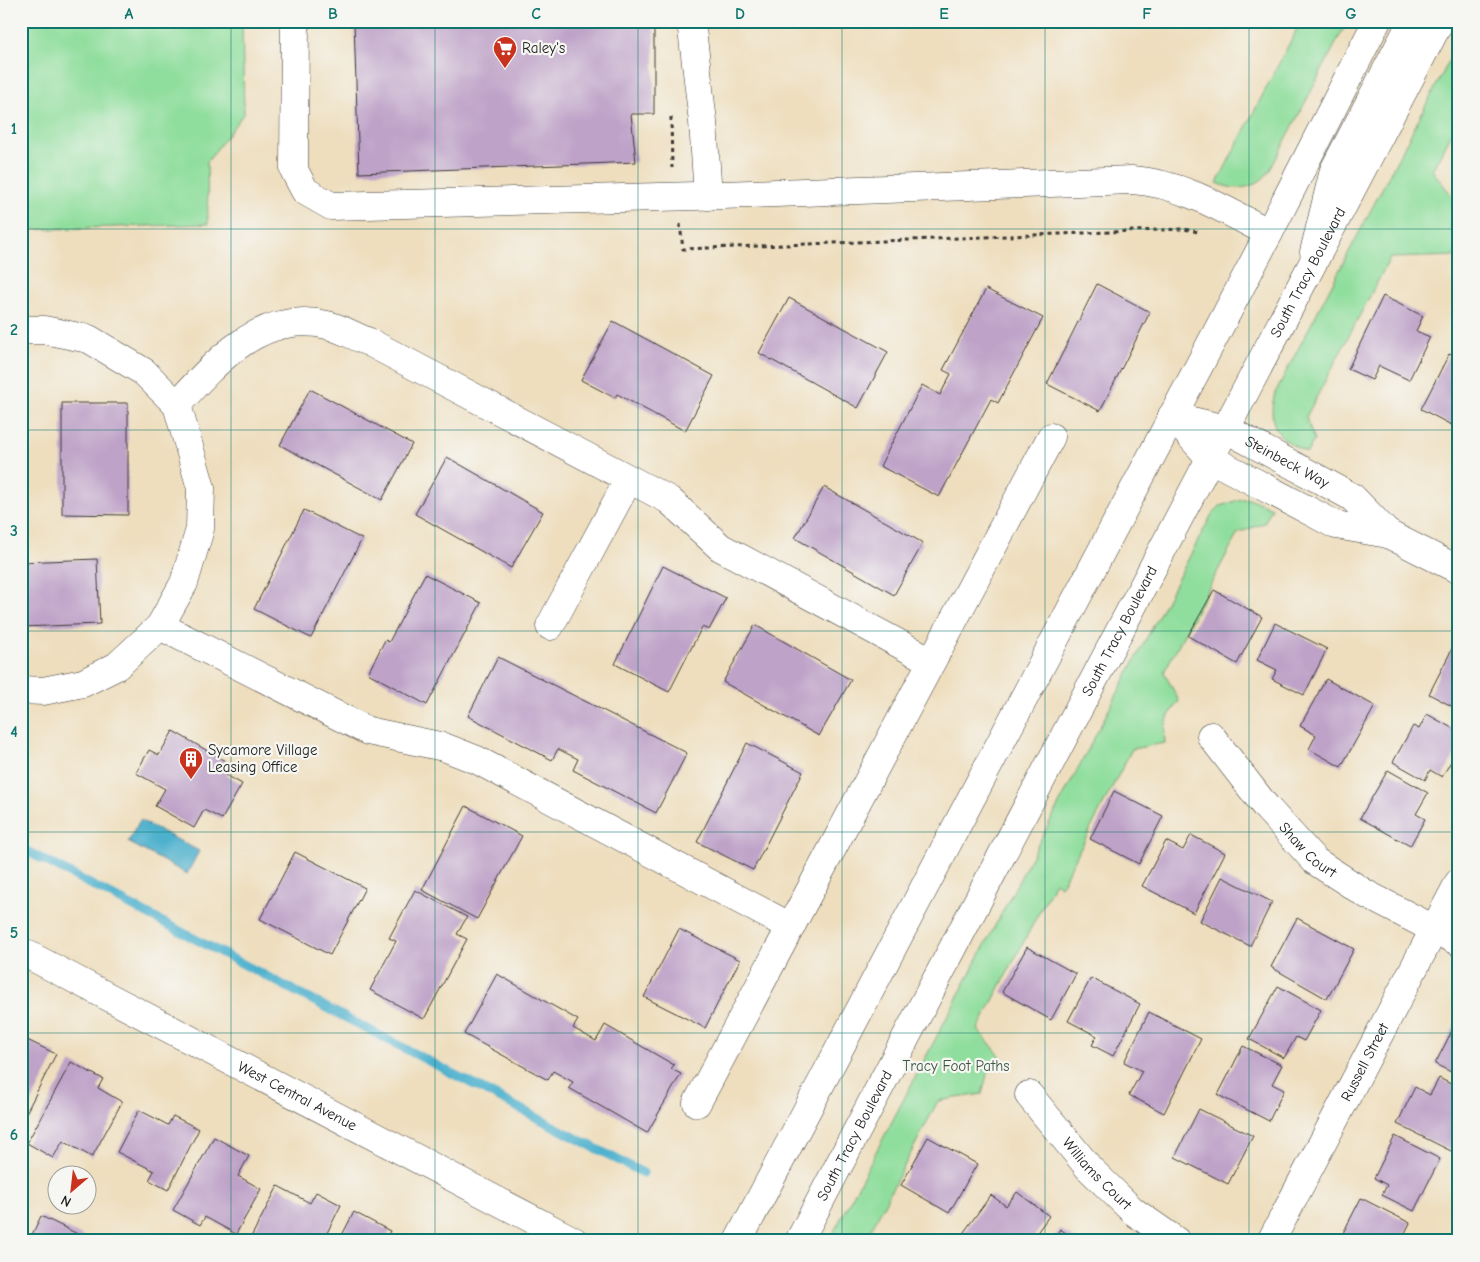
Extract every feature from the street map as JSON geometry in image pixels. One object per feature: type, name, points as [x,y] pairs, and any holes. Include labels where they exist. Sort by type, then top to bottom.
[{"type":"street","points":[[295,21],[294,170],[305,191],[331,206],[708,196],[1132,180],[1155,181],[1189,192],[1269,233]]},
{"type":"street","points":[[692,21],[703,122],[708,196]]},
{"type":"street","points":[[738,1241],[1269,233],[1377,21]]},
{"type":"street","points":[[1310,268],[1334,170],[1406,33],[1408,21]]},
{"type":"street","name":"South Tracy Boulevard","points":[[799,1241],[1440,21]]},
{"type":"street","points":[[178,405],[213,364],[255,333],[297,322],[327,325],[369,342],[669,500],[720,547],[931,661]]},
{"type":"street","points":[[21,330],[44,330],[89,339],[144,372],[178,405],[201,488],[200,529],[184,583],[160,626],[117,666],[83,683],[43,691],[21,690]]},
{"type":"street","name":"Steinbeck Way","points":[[1172,416],[1226,429],[1352,497],[1388,534]]},
{"type":"street","name":"Steinbeck Way","points":[[1172,416],[1211,459],[1336,525],[1388,534],[1459,570]]},
{"type":"street","points":[[697,1103],[1050,437]]},
{"type":"street","points":[[550,626],[629,479]]},
{"type":"street","points":[[160,626],[368,731],[444,747],[477,760],[791,926]]},
{"type":"street","name":"Shaw Court","points":[[1211,736],[1266,806],[1315,861],[1366,894],[1459,942]]},
{"type":"street","name":"Russell Street","points":[[1270,1241],[1459,882]]},
{"type":"street","name":"West Central Avenue","points":[[21,951],[574,1241]]},
{"type":"street","name":"Williams Court","points":[[1029,1095],[1089,1168],[1133,1211],[1176,1241]]},
{"type":"green space","points":[[21,21],[242,21],[244,113],[207,162],[208,224],[21,230]]},
{"type":"green space","points":[[1301,21],[1346,21],[1346,24],[1269,172],[1258,182],[1245,187],[1224,186],[1217,183]]},
{"type":"green space","points":[[1459,42],[1459,120],[1432,170],[1459,205],[1458,256],[1390,258],[1306,417],[1314,440],[1307,453],[1288,442],[1277,430],[1272,414],[1275,393]]},
{"type":"green space","name":"Tracy Foot Paths","points":[[1241,499],[1251,499],[1272,508],[1264,523],[1238,533],[1164,672],[1179,701],[1167,720],[1165,743],[1132,749],[1061,886],[1055,882],[978,1029],[1001,1057],[987,1075],[982,1094],[938,1101],[865,1241],[829,1241],[1212,514],[1220,506]]},
{"type":"water","points":[[140,820],[199,851],[187,874],[128,842]]},
{"type":"building","name":"Raley's","points":[[354,21],[626,21],[654,25],[654,114],[631,114],[636,162],[359,173]]},
{"type":"building","points":[[1097,284],[1150,312],[1100,411],[1047,384]]},
{"type":"building","points":[[986,289],[1043,318],[998,403],[991,399],[939,497],[880,466],[922,385],[940,395],[951,374],[943,370]]},
{"type":"building","points":[[1383,296],[1423,316],[1416,331],[1430,337],[1409,380],[1379,366],[1372,380],[1348,369]]},
{"type":"building","points":[[789,298],[888,352],[858,408],[759,353]]},
{"type":"building","points":[[613,321],[714,376],[685,431],[617,394],[615,398],[581,380]]},
{"type":"building","points":[[1449,354],[1459,358],[1459,429],[1421,409]]},
{"type":"building","points":[[310,389],[412,444],[382,500],[280,445]]},
{"type":"building","points":[[62,403],[128,403],[128,515],[62,514]]},
{"type":"building","points":[[447,457],[543,512],[511,568],[415,514]]},
{"type":"building","points":[[824,487],[923,543],[894,595],[795,538]]},
{"type":"building","points":[[304,510],[362,539],[311,638],[254,609]]},
{"type":"building","points":[[97,559],[100,624],[21,627],[21,562]]},
{"type":"building","points":[[663,566],[726,598],[709,630],[702,627],[669,692],[615,664]]},
{"type":"building","points":[[425,574],[481,603],[427,705],[368,673],[385,640],[389,642]]},
{"type":"building","points":[[1214,590],[1262,617],[1237,664],[1188,636]]},
{"type":"building","points":[[1275,623],[1327,649],[1304,695],[1272,679],[1277,670],[1257,660]]},
{"type":"building","points":[[755,625],[851,680],[819,736],[723,682]]},
{"type":"building","points":[[1454,645],[1459,647],[1459,710],[1429,694]]},
{"type":"building","points":[[498,657],[687,753],[656,813],[573,770],[578,759],[558,749],[552,760],[468,716]]},
{"type":"building","points":[[1326,679],[1375,706],[1341,767],[1309,749],[1316,735],[1300,726]]},
{"type":"building","points":[[1427,714],[1459,732],[1459,748],[1442,777],[1430,770],[1425,780],[1393,762],[1413,726],[1419,729]]},
{"type":"building","name":"Sycamore Village Leasing Office","points":[[173,731],[232,765],[226,775],[242,784],[222,819],[204,810],[194,828],[155,806],[165,789],[136,773],[149,750],[159,755]]},
{"type":"building","points":[[747,743],[803,772],[753,870],[697,842]]},
{"type":"building","points":[[1388,770],[1428,793],[1416,814],[1425,819],[1410,846],[1360,818]]},
{"type":"building","points":[[1114,791],[1163,816],[1139,864],[1090,839]]},
{"type":"building","points":[[466,806],[522,836],[477,919],[422,890]]},
{"type":"building","points":[[1191,835],[1225,853],[1194,913],[1142,886],[1166,841],[1183,850]]},
{"type":"building","points":[[295,852],[365,888],[330,955],[260,919]]},
{"type":"building","points":[[1222,877],[1272,902],[1250,946],[1200,921]]},
{"type":"building","points":[[415,890],[467,917],[457,934],[467,939],[424,1019],[370,990],[396,941],[389,938]]},
{"type":"building","points":[[1297,918],[1354,949],[1327,999],[1271,967]]},
{"type":"building","points":[[679,929],[740,960],[705,1028],[644,997]]},
{"type":"building","points":[[1027,947],[1076,974],[1051,1020],[1002,992]]},
{"type":"building","points":[[497,974],[578,1020],[573,1028],[596,1041],[605,1025],[674,1065],[671,1069],[681,1074],[647,1133],[569,1088],[573,1082],[553,1071],[548,1080],[464,1034]]},
{"type":"building","points":[[1091,978],[1140,1004],[1113,1056],[1092,1045],[1097,1036],[1068,1021]]},
{"type":"building","points":[[1278,986],[1321,1010],[1304,1041],[1296,1037],[1284,1058],[1249,1039]]},
{"type":"building","points":[[1149,1012],[1201,1039],[1164,1113],[1129,1095],[1142,1071],[1124,1062]]},
{"type":"building","points":[[1459,1017],[1459,1076],[1435,1064]]},
{"type":"building","points":[[21,1037],[56,1054],[21,1123]]},
{"type":"building","points":[[1243,1046],[1282,1065],[1272,1084],[1284,1090],[1269,1121],[1218,1095]]},
{"type":"building","points":[[71,1062],[103,1079],[98,1088],[122,1102],[92,1157],[63,1141],[53,1158],[27,1143]]},
{"type":"building","points":[[1439,1078],[1459,1088],[1459,1155],[1397,1124],[1415,1087],[1430,1095]]},
{"type":"building","points":[[1199,1109],[1253,1136],[1228,1184],[1175,1157]]},
{"type":"building","points":[[139,1110],[168,1125],[173,1116],[199,1129],[168,1190],[149,1180],[154,1171],[117,1152]]},
{"type":"building","points":[[1395,1136],[1440,1159],[1414,1211],[1382,1195],[1387,1185],[1374,1178]]},
{"type":"building","points":[[214,1137],[249,1156],[238,1176],[261,1189],[236,1234],[205,1217],[200,1225],[173,1210]]},
{"type":"building","points":[[928,1137],[977,1164],[949,1213],[901,1185]]},
{"type":"building","points":[[278,1186],[310,1203],[316,1192],[341,1205],[323,1241],[258,1241],[251,1237]]},
{"type":"building","points":[[1017,1192],[1049,1216],[1031,1241],[967,1241],[961,1236],[991,1195],[1006,1206]]},
{"type":"building","points":[[1361,1198],[1410,1223],[1401,1241],[1339,1241]]},
{"type":"building","points":[[354,1212],[390,1231],[385,1241],[339,1241]]},
{"type":"building","points":[[41,1216],[92,1241],[29,1241]]},
{"type":"building","points":[[1060,1229],[1078,1241],[1052,1241]]},
{"type":"waterway","points":[[21,848],[643,1173]]},
{"type":"place","name":"Raley's","points":[[505,69]]},
{"type":"place","name":"Sycamore Village Leasing Office","points":[[191,780]]}]
